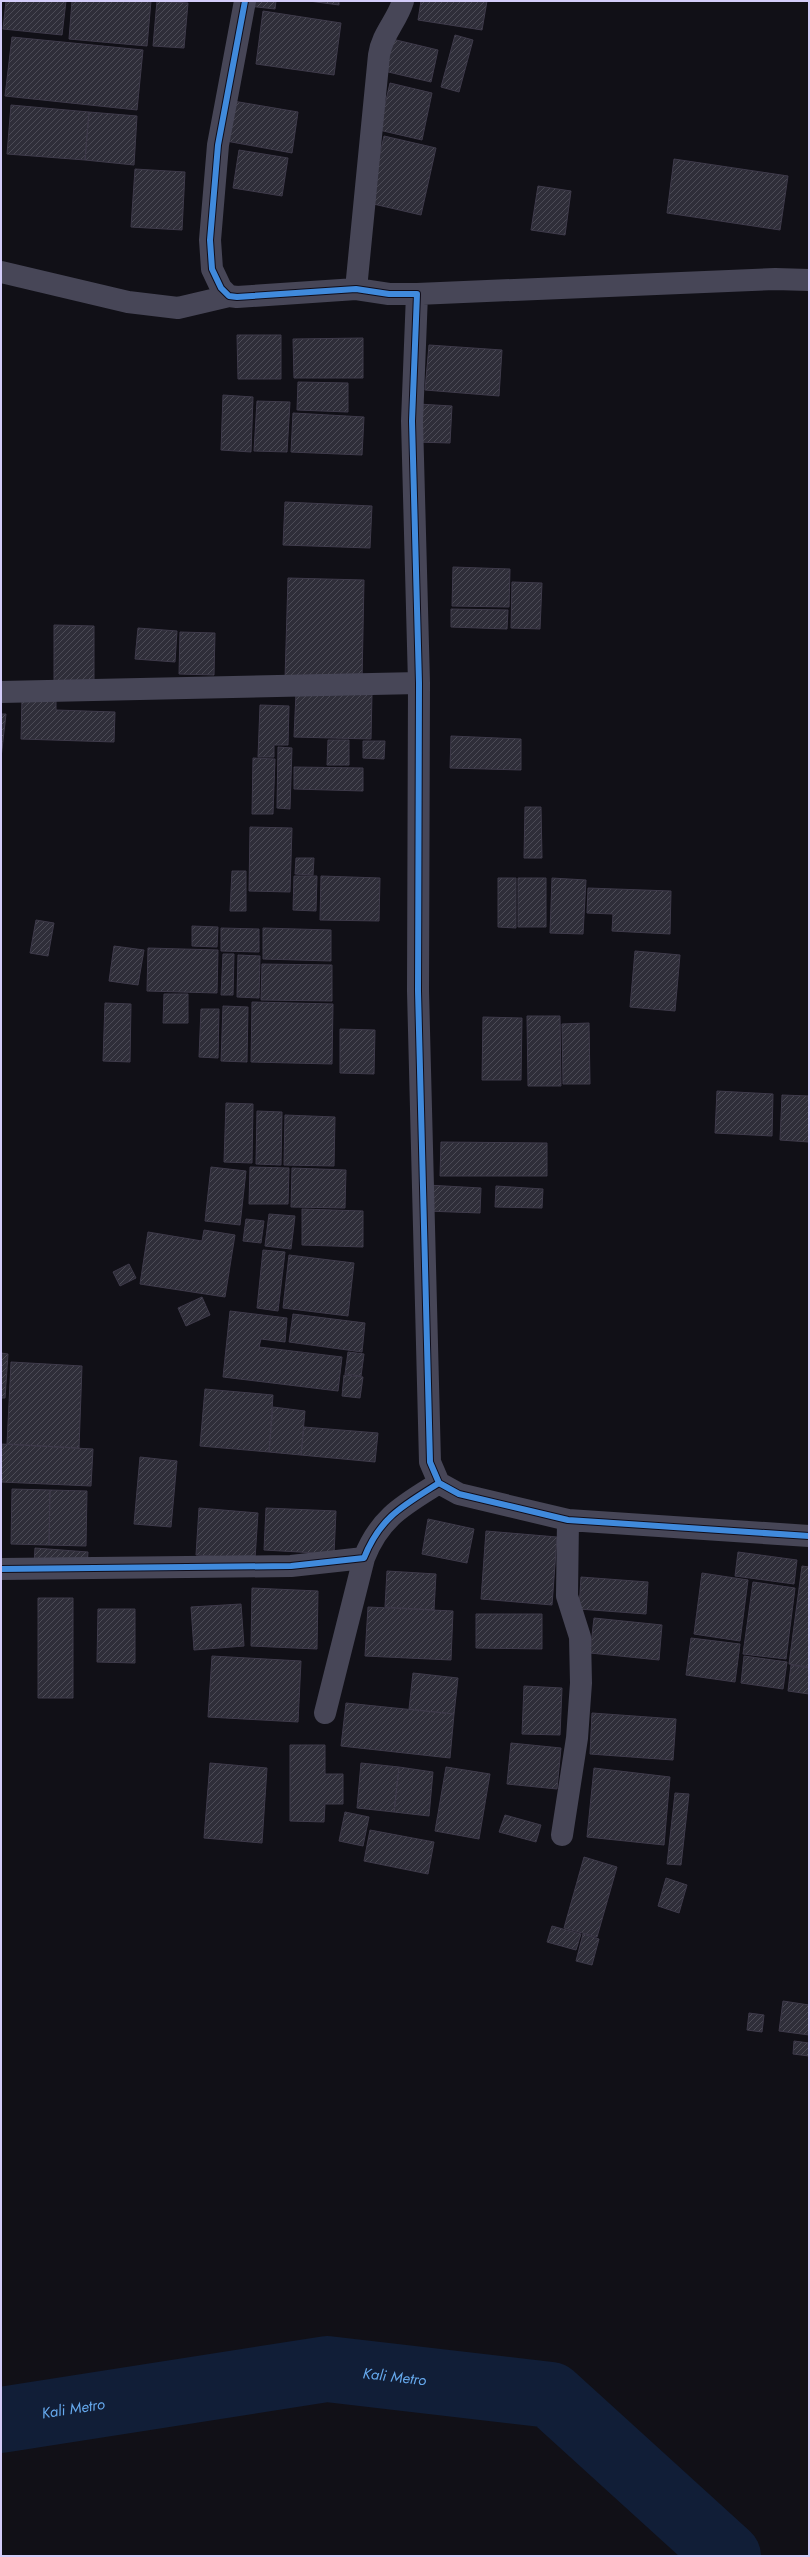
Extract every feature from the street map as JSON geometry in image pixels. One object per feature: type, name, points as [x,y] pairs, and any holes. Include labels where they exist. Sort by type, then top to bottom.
[{"type":"street","points":[[229,296],[221,288],[212,269],[210,240],[218,145],[245,1]]},
{"type":"street","points":[[356,289],[381,42],[400,12],[403,1]]},
{"type":"street","points":[[1,272],[128,302],[178,308],[229,296],[256,297],[356,289],[389,294],[418,294],[775,279],[809,280]]},
{"type":"street","points":[[418,294],[412,421],[419,683],[418,991],[430,1462],[439,1483],[459,1494],[568,1520],[809,1536]]},
{"type":"street","points":[[1,692],[419,683]]},
{"type":"street","points":[[325,1713],[364,1558],[370,1543],[393,1512],[439,1483]]},
{"type":"street","points":[[562,1835],[577,1738],[581,1683],[580,1637],[567,1596],[568,1520]]},
{"type":"street","points":[[1,1569],[291,1566],[364,1558]]},
{"type":"building","points":[[6,1],[66,1],[62,35],[3,29]]},
{"type":"building","points":[[72,1],[151,1],[147,46],[69,39]]},
{"type":"building","points":[[157,1],[188,3],[184,48],[153,46]]},
{"type":"building","points":[[248,1],[276,1],[275,9],[248,6]]},
{"type":"building","points":[[309,1],[339,1],[339,5]]},
{"type":"building","points":[[421,1],[487,1],[482,30],[418,20]]},
{"type":"building","points":[[263,11],[341,23],[334,75],[256,64]]},
{"type":"building","points":[[455,35],[473,40],[459,92],[441,87]]},
{"type":"building","points":[[12,37],[143,50],[137,110],[5,96]]},
{"type":"building","points":[[392,39],[438,50],[431,82],[384,71]]},
{"type":"building","points":[[390,83],[432,93],[422,140],[379,130]]},
{"type":"building","points":[[233,101],[298,112],[292,153],[226,141]]},
{"type":"building","points":[[11,105],[89,112],[85,160],[7,154]]},
{"type":"building","points":[[89,112],[137,116],[134,165],[85,160]]},
{"type":"building","points":[[384,136],[436,148],[421,215],[369,203]]},
{"type":"building","points":[[239,150],[288,158],[282,196],[233,188]]},
{"type":"building","points":[[674,159],[788,176],[780,230],[667,213]]},
{"type":"building","points":[[135,169],[185,172],[182,230],[131,227]]},
{"type":"building","points":[[538,186],[571,191],[565,235],[531,230]]},
{"type":"building","points":[[237,335],[281,335],[281,379],[238,379]]},
{"type":"building","points":[[363,338],[363,378],[294,378],[293,339]]},
{"type":"building","points":[[429,345],[502,350],[499,396],[425,390]]},
{"type":"building","points":[[298,382],[348,383],[348,412],[297,410]]},
{"type":"building","points":[[223,395],[253,397],[251,452],[221,450]]},
{"type":"building","points":[[257,401],[290,402],[287,452],[254,451]]},
{"type":"building","points":[[418,404],[452,406],[450,443],[416,442]]},
{"type":"building","points":[[293,413],[364,417],[362,455],[291,452]]},
{"type":"building","points":[[285,502],[372,506],[370,548],[283,545]]},
{"type":"building","points":[[453,567],[510,569],[509,607],[452,606]]},
{"type":"building","points":[[288,578],[364,580],[362,681],[285,679]]},
{"type":"building","points":[[512,582],[542,583],[540,629],[511,628]]},
{"type":"building","points":[[451,609],[508,610],[507,629],[451,627]]},
{"type":"building","points":[[54,625],[94,626],[94,683],[54,682]]},
{"type":"building","points":[[138,628],[177,631],[175,662],[135,659]]},
{"type":"building","points":[[180,632],[215,633],[214,675],[179,674]]},
{"type":"building","points":[[296,693],[372,694],[371,739],[294,737]]},
{"type":"building","points":[[22,697],[56,699],[56,710],[115,712],[114,742],[21,739]]},
{"type":"building","points":[[260,705],[289,706],[288,745],[274,745],[274,757],[258,757]]},
{"type":"building","points":[[1,714],[6,714],[1,758]]},
{"type":"building","points":[[451,736],[521,739],[521,770],[450,768]]},
{"type":"building","points":[[328,740],[349,740],[349,765],[327,765]]},
{"type":"building","points":[[363,741],[385,741],[384,759],[363,758]]},
{"type":"building","points":[[278,747],[292,748],[290,809],[277,808]]},
{"type":"building","points":[[253,758],[275,759],[273,814],[252,814]]},
{"type":"building","points":[[294,767],[363,768],[363,791],[294,789]]},
{"type":"building","points":[[525,807],[541,807],[542,858],[524,858]]},
{"type":"building","points":[[250,827],[292,828],[290,892],[249,891]]},
{"type":"building","points":[[296,858],[314,858],[313,875],[295,874]]},
{"type":"building","points":[[232,871],[246,871],[246,911],[230,911]]},
{"type":"building","points":[[294,876],[317,876],[316,911],[293,910]]},
{"type":"building","points":[[321,876],[380,878],[379,921],[320,920]]},
{"type":"building","points":[[498,878],[516,878],[516,928],[498,927]]},
{"type":"building","points":[[518,878],[546,878],[546,927],[518,927]]},
{"type":"building","points":[[552,878],[586,880],[583,934],[550,933]]},
{"type":"building","points":[[588,888],[671,891],[670,934],[612,931],[613,914],[587,913]]},
{"type":"building","points":[[36,920],[54,923],[48,956],[30,953]]},
{"type":"building","points":[[192,926],[218,927],[217,947],[192,946]]},
{"type":"building","points":[[221,928],[259,929],[259,952],[221,951]]},
{"type":"building","points":[[263,928],[331,930],[331,961],[263,959]]},
{"type":"building","points":[[114,946],[144,950],[138,985],[109,981]]},
{"type":"building","points":[[148,948],[218,950],[217,993],[147,991]]},
{"type":"building","points":[[635,951],[680,955],[675,1011],[630,1007]]},
{"type":"building","points":[[223,954],[234,954],[233,995],[221,995]]},
{"type":"building","points":[[238,955],[260,956],[259,998],[237,997]]},
{"type":"building","points":[[262,964],[332,965],[332,1001],[261,1000]]},
{"type":"building","points":[[164,994],[188,994],[188,1023],[163,1023]]},
{"type":"building","points":[[252,1002],[333,1004],[332,1064],[251,1062]]},
{"type":"building","points":[[105,1003],[131,1004],[130,1062],[103,1061]]},
{"type":"building","points":[[223,1006],[248,1007],[247,1062],[221,1061]]},
{"type":"building","points":[[201,1009],[219,1009],[218,1058],[199,1057]]},
{"type":"building","points":[[527,1016],[560,1016],[561,1086],[528,1086]]},
{"type":"building","points":[[483,1017],[522,1018],[521,1080],[482,1080]]},
{"type":"building","points":[[589,1023],[590,1084],[563,1084],[562,1024]]},
{"type":"building","points":[[340,1029],[375,1030],[374,1074],[340,1073]]},
{"type":"building","points":[[717,1091],[773,1094],[772,1136],[715,1133]]},
{"type":"building","points":[[782,1095],[809,1096],[809,1142],[780,1140]]},
{"type":"building","points":[[226,1103],[253,1104],[252,1163],[224,1162]]},
{"type":"building","points":[[257,1111],[282,1112],[281,1165],[256,1164]]},
{"type":"building","points":[[285,1115],[335,1117],[334,1166],[284,1165]]},
{"type":"building","points":[[441,1142],[547,1143],[547,1176],[440,1176]]},
{"type":"building","points":[[211,1167],[246,1171],[240,1225],[205,1221]]},
{"type":"building","points":[[250,1167],[289,1168],[288,1204],[249,1204]]},
{"type":"building","points":[[292,1168],[346,1170],[345,1208],[291,1207]]},
{"type":"building","points":[[427,1185],[481,1188],[480,1213],[426,1211]]},
{"type":"building","points":[[496,1186],[543,1189],[542,1208],[495,1207]]},
{"type":"building","points":[[302,1209],[363,1211],[363,1247],[302,1245]]},
{"type":"building","points":[[269,1214],[295,1216],[291,1249],[265,1246]]},
{"type":"building","points":[[246,1219],[264,1221],[261,1243],[243,1241]]},
{"type":"building","points":[[204,1230],[235,1235],[225,1297],[140,1284],[148,1232],[202,1241]]},
{"type":"building","points":[[263,1250],[285,1252],[278,1311],[257,1308]]},
{"type":"building","points":[[289,1255],[354,1263],[348,1316],[283,1308]]},
{"type":"building","points":[[129,1264],[136,1278],[120,1286],[113,1272]]},
{"type":"building","points":[[202,1297],[210,1315],[186,1326],[178,1308]]},
{"type":"building","points":[[230,1311],[287,1318],[285,1342],[261,1339],[259,1347],[342,1357],[338,1391],[223,1377]]},
{"type":"building","points":[[293,1314],[365,1323],[362,1352],[289,1342]]},
{"type":"building","points":[[348,1352],[364,1354],[361,1376],[345,1374]]},
{"type":"building","points":[[1,1353],[8,1354],[5,1398],[1,1398]]},
{"type":"building","points":[[11,1362],[82,1366],[79,1448],[7,1444]]},
{"type":"building","points":[[344,1375],[363,1377],[360,1398],[342,1396]]},
{"type":"building","points":[[205,1389],[273,1395],[269,1452],[200,1446]]},
{"type":"building","points":[[273,1407],[305,1411],[301,1455],[269,1452]]},
{"type":"building","points":[[304,1427],[378,1433],[375,1462],[301,1455]]},
{"type":"building","points":[[1,1444],[93,1449],[91,1486],[1,1482]]},
{"type":"building","points":[[140,1457],[177,1461],[171,1527],[134,1524]]},
{"type":"building","points":[[12,1489],[50,1490],[49,1545],[11,1544]]},
{"type":"building","points":[[50,1490],[87,1491],[86,1546],[49,1545]]},
{"type":"building","points":[[199,1508],[258,1513],[255,1559],[196,1555]]},
{"type":"building","points":[[266,1508],[336,1511],[334,1554],[264,1550]]},
{"type":"building","points":[[428,1519],[474,1529],[467,1563],[422,1554]]},
{"type":"building","points":[[486,1531],[557,1537],[552,1605],[481,1599]]},
{"type":"building","points":[[35,1548],[88,1552],[87,1567],[34,1564]]},
{"type":"building","points":[[738,1552],[797,1560],[794,1584],[735,1576]]},
{"type":"building","points":[[802,1566],[809,1567],[809,1667],[789,1664]]},
{"type":"building","points":[[387,1571],[436,1574],[434,1610],[385,1607]]},
{"type":"building","points":[[702,1573],[748,1580],[740,1641],[694,1634]]},
{"type":"building","points":[[581,1577],[648,1582],[646,1614],[579,1609]]},
{"type":"building","points":[[753,1582],[795,1588],[786,1659],[743,1654]]},
{"type":"building","points":[[252,1588],[318,1591],[317,1649],[251,1646]]},
{"type":"building","points":[[38,1598],[73,1598],[73,1698],[38,1698]]},
{"type":"building","points":[[241,1604],[244,1646],[194,1650],[191,1607]]},
{"type":"building","points":[[368,1607],[453,1611],[451,1660],[365,1656]]},
{"type":"building","points":[[98,1609],[135,1609],[135,1663],[97,1662]]},
{"type":"building","points":[[476,1614],[542,1614],[542,1649],[476,1648]]},
{"type":"building","points":[[594,1618],[662,1625],[659,1660],[590,1653]]},
{"type":"building","points":[[691,1638],[740,1644],[735,1682],[686,1675]]},
{"type":"building","points":[[212,1656],[301,1661],[298,1722],[208,1717]]},
{"type":"building","points":[[744,1656],[787,1662],[783,1689],[741,1683]]},
{"type":"building","points":[[791,1665],[809,1668],[809,1694],[788,1691]]},
{"type":"building","points":[[413,1673],[458,1678],[454,1714],[409,1709]]},
{"type":"building","points":[[524,1686],[562,1688],[560,1735],[522,1734]]},
{"type":"building","points":[[346,1703],[454,1714],[450,1758],[341,1746]]},
{"type":"building","points":[[592,1713],[676,1719],[673,1760],[590,1754]]},
{"type":"building","points":[[511,1743],[561,1748],[557,1789],[507,1784]]},
{"type":"building","points":[[290,1745],[325,1745],[325,1774],[343,1774],[343,1804],[325,1804],[324,1822],[290,1821]]},
{"type":"building","points":[[210,1763],[267,1768],[262,1843],[204,1838]]},
{"type":"building","points":[[361,1763],[399,1767],[394,1812],[357,1808]]},
{"type":"building","points":[[399,1767],[433,1772],[429,1816],[394,1812]]},
{"type":"building","points":[[446,1767],[490,1774],[479,1839],[435,1831]]},
{"type":"building","points":[[594,1768],[670,1777],[664,1845],[587,1837]]},
{"type":"building","points":[[675,1793],[689,1794],[681,1865],[667,1864]]},
{"type":"building","points":[[345,1812],[369,1817],[363,1846],[339,1841]]},
{"type":"building","points":[[505,1815],[541,1825],[536,1842],[499,1832]]},
{"type":"building","points":[[370,1830],[434,1842],[428,1874],[364,1861]]},
{"type":"building","points":[[584,1857],[617,1867],[597,1937],[564,1928]]},
{"type":"building","points":[[666,1878],[687,1885],[679,1913],[658,1906]]},
{"type":"building","points":[[552,1926],[581,1934],[576,1950],[547,1942]]},
{"type":"building","points":[[583,1934],[599,1939],[592,1965],[576,1961]]},
{"type":"building","points":[[783,2001],[809,2005],[809,2035],[779,2031]]},
{"type":"building","points":[[749,2013],[764,2015],[762,2032],[747,2030]]},
{"type":"building","points":[[794,2041],[809,2043],[809,2056],[793,2054]]},
{"type":"waterway","name":"Kali Metro","points":[[1,2420],[327,2369],[551,2395],[728,2556]]},
{"type":"cycle path","points":[[245,1],[218,145],[210,240],[212,269],[221,288],[229,296],[237,297],[356,289],[389,294],[417,294],[412,421],[419,683],[418,991],[430,1462],[439,1483],[459,1494],[568,1520],[809,1536]]},
{"type":"cycle path","points":[[1,1569],[291,1566],[364,1558],[370,1544],[394,1513],[439,1483]]}]
